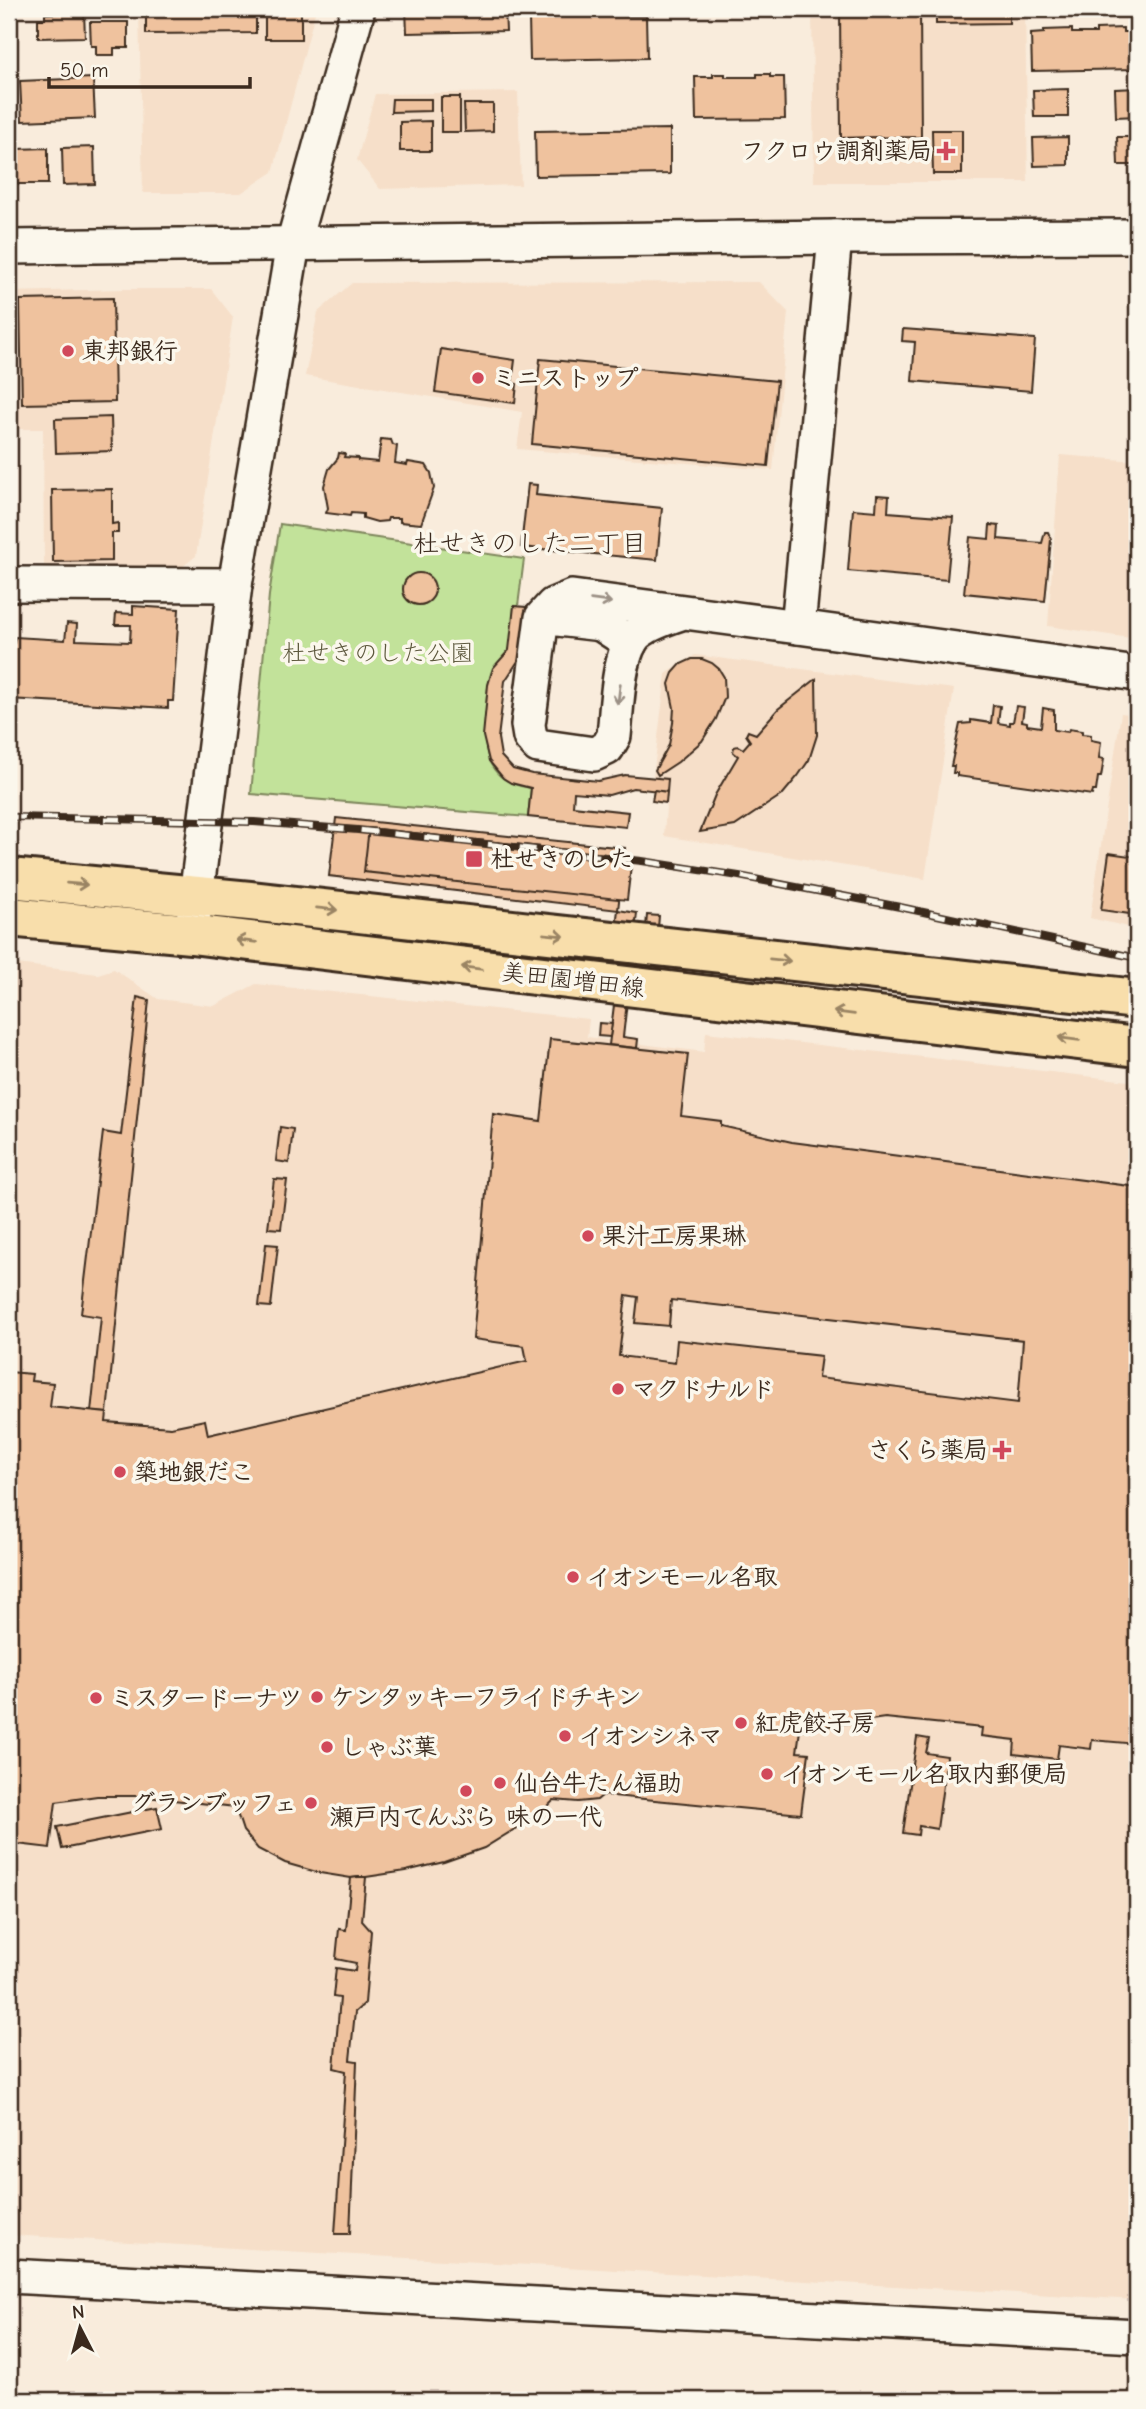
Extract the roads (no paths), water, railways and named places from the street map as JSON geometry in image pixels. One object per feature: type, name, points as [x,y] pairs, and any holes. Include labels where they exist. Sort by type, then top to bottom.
[{"type":"main road","name":"美田園増田線","points":[[9,878],[196,895],[1137,999]]},
{"type":"main road","name":"美田園増田線","points":[[9,917],[191,934],[1137,1047]]},
{"type":"street","points":[[191,934],[234,585],[293,244],[358,9]]},
{"type":"street","points":[[9,247],[1137,236]]},
{"type":"street","points":[[798,627],[835,237]]},
{"type":"street","points":[[9,584],[234,585]]},
{"type":"street","points":[[684,612],[637,633],[624,652],[614,736],[607,748],[594,754],[538,746],[530,737],[528,725],[542,617],[553,605],[572,597],[798,627],[1137,674]]},
{"type":"street","points":[[542,617],[601,624],[630,643]]},
{"type":"street","points":[[9,2276],[1137,2336]]},
{"type":"railway","points":[[9,817],[254,822],[358,830],[642,861],[739,876],[900,907],[1137,958]]},
{"type":"place","name":"フクロウ調剤薬局","points":[[946,151]]},
{"type":"place","name":"東邦銀行","points":[[68,351]]},
{"type":"place","name":"ミニストップ","points":[[478,378]]},
{"type":"place","name":"杜せきのした","points":[[474,859]]},
{"type":"place","name":"果汁工房果琳","points":[[588,1236]]},
{"type":"place","name":"マクドナルド","points":[[618,1389]]},
{"type":"place","name":"さくら薬局","points":[[1002,1450]]},
{"type":"place","name":"築地銀だこ","points":[[120,1472]]},
{"type":"place","name":"イオンモール名取","points":[[573,1577]]},
{"type":"place","name":"ケンタッキーフライドチキン","points":[[317,1697]]},
{"type":"place","name":"ミスタードーナツ","points":[[96,1698]]},
{"type":"place","name":"紅虎餃子房","points":[[741,1723]]},
{"type":"place","name":"イオンシネマ","points":[[565,1736]]},
{"type":"place","name":"しゃぶ葉","points":[[327,1747]]},
{"type":"place","name":"イオンモール名取内郵便局","points":[[767,1774]]},
{"type":"place","name":"仙台牛たん福助","points":[[500,1783]]},
{"type":"place","name":"瀬戸内てんぷら 味の一代","points":[[466,1791]]},
{"type":"place","name":"グランブッフェ","points":[[311,1803]]},
{"type":"district","name":"杜せきのした二丁目","points":[[530,543]]},
{"type":"park label","name":"杜せきのした公園","points":[[378,653]]}]
